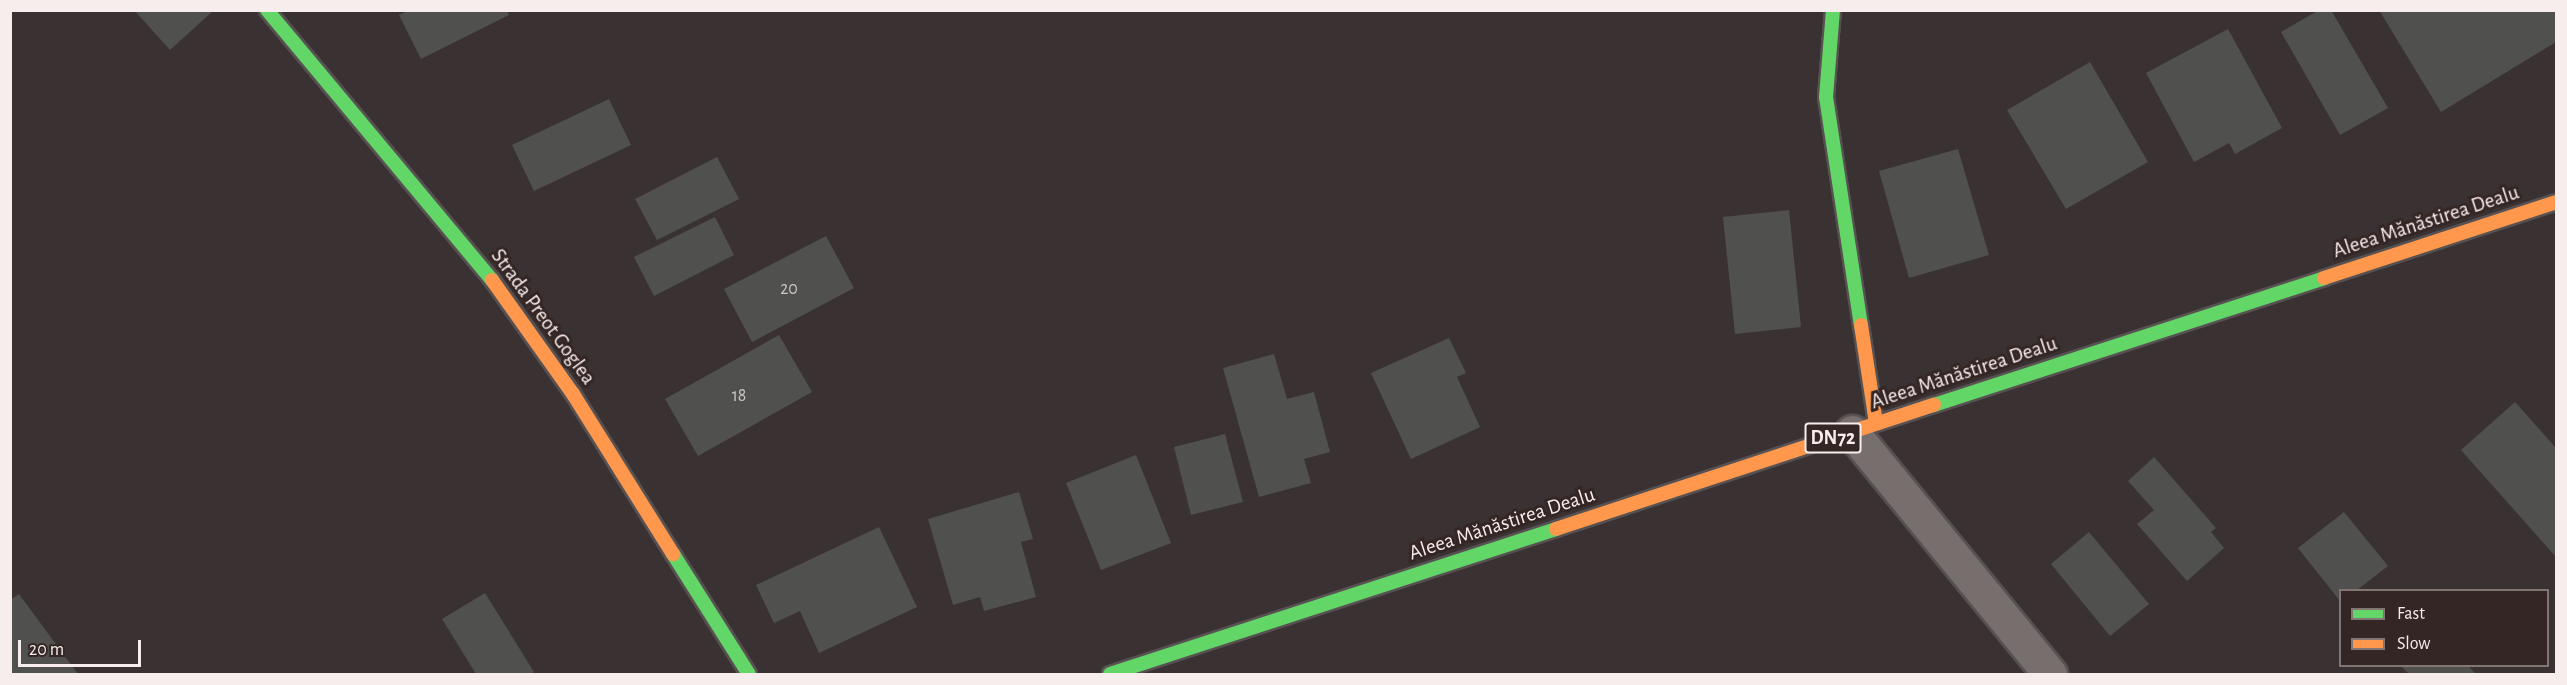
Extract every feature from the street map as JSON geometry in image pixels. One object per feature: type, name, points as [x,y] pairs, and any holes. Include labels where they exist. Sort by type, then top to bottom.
[{"type":"main road","name":"Strada Preot Goglea","points":[[267,10],[506,299],[573,394],[748,675]]},
{"type":"main road","points":[[1833,10],[1826,97],[1864,428]]},
{"type":"main road","name":"Aleea Mănăstirea Dealu","points":[[1110,675],[2556,202]]},
{"type":"street","points":[[1864,428],[2050,675]]},
{"type":"building","points":[[134,10],[214,10],[170,50]]},
{"type":"building","points":[[409,10],[507,10],[509,15],[421,59],[399,15]]},
{"type":"building","points":[[2319,10],[2331,10],[2388,108],[2340,135],[2281,32]]},
{"type":"building","points":[[2379,10],[2556,10],[2556,42],[2441,112]]},
{"type":"building","points":[[2228,29],[2282,128],[2235,154],[2229,143],[2194,162],[2146,73]]},
{"type":"building","points":[[2090,62],[2148,162],[2066,209],[2007,110]]},
{"type":"building","points":[[609,99],[631,145],[534,191],[512,145]]},
{"type":"building","points":[[1958,149],[1989,255],[1909,278],[1879,171]]},
{"type":"building","points":[[717,157],[739,199],[657,240],[635,199]]},
{"type":"building","points":[[1789,210],[1801,327],[1735,334],[1723,217]]},
{"type":"building","points":[[715,217],[734,255],[654,296],[634,257]]},
{"type":"building","points":[[826,236],[854,288],[752,342],[724,289]]},
{"type":"building","points":[[779,335],[812,392],[698,456],[665,399]]},
{"type":"building","points":[[1449,338],[1466,373],[1457,377],[1480,427],[1411,459],[1371,373]]},
{"type":"building","points":[[1274,354],[1287,399],[1314,392],[1330,452],[1304,459],[1311,483],[1259,497],[1223,368]]},
{"type":"building","points":[[2515,402],[2556,448],[2556,557],[2461,450]]},
{"type":"building","points":[[1225,434],[1243,502],[1191,515],[1174,447]]},
{"type":"building","points":[[1136,455],[1171,543],[1101,570],[1066,483]]},
{"type":"building","points":[[2154,457],[2216,528],[2211,532],[2224,548],[2187,581],[2137,524],[2154,510],[2128,481]]},
{"type":"building","points":[[1019,492],[1033,539],[1021,542],[1036,597],[984,611],[980,597],[953,605],[928,519]]},
{"type":"building","points":[[2344,512],[2388,566],[2358,589],[2339,589],[2339,600],[2298,548]]},
{"type":"building","points":[[879,527],[917,607],[819,653],[800,611],[774,623],[756,585]]},
{"type":"building","points":[[2089,532],[2149,604],[2110,636],[2051,564]]},
{"type":"building","points":[[485,593],[534,672],[530,674],[476,674],[442,619]]},
{"type":"building","points":[[19,594],[78,674],[10,674],[10,600]]},
{"type":"building","points":[[2402,667],[2469,667],[2476,674],[2409,674]]},
{"type":"traffic: fast","points":[[267,10],[492,280]]},
{"type":"traffic: fast","points":[[1833,10],[1826,97],[1861,325]]},
{"type":"traffic: fast","points":[[1934,405],[2324,278]]},
{"type":"traffic: fast","points":[[1110,674],[1556,529]]},
{"type":"traffic: fast","points":[[673,554],[749,674]]},
{"type":"traffic: slow","points":[[2324,278],[2556,202]]},
{"type":"traffic: slow","points":[[492,280],[573,394],[673,554]]},
{"type":"traffic: slow","points":[[1861,325],[1876,423]]},
{"type":"traffic: slow","points":[[1556,529],[1934,405]]}]
